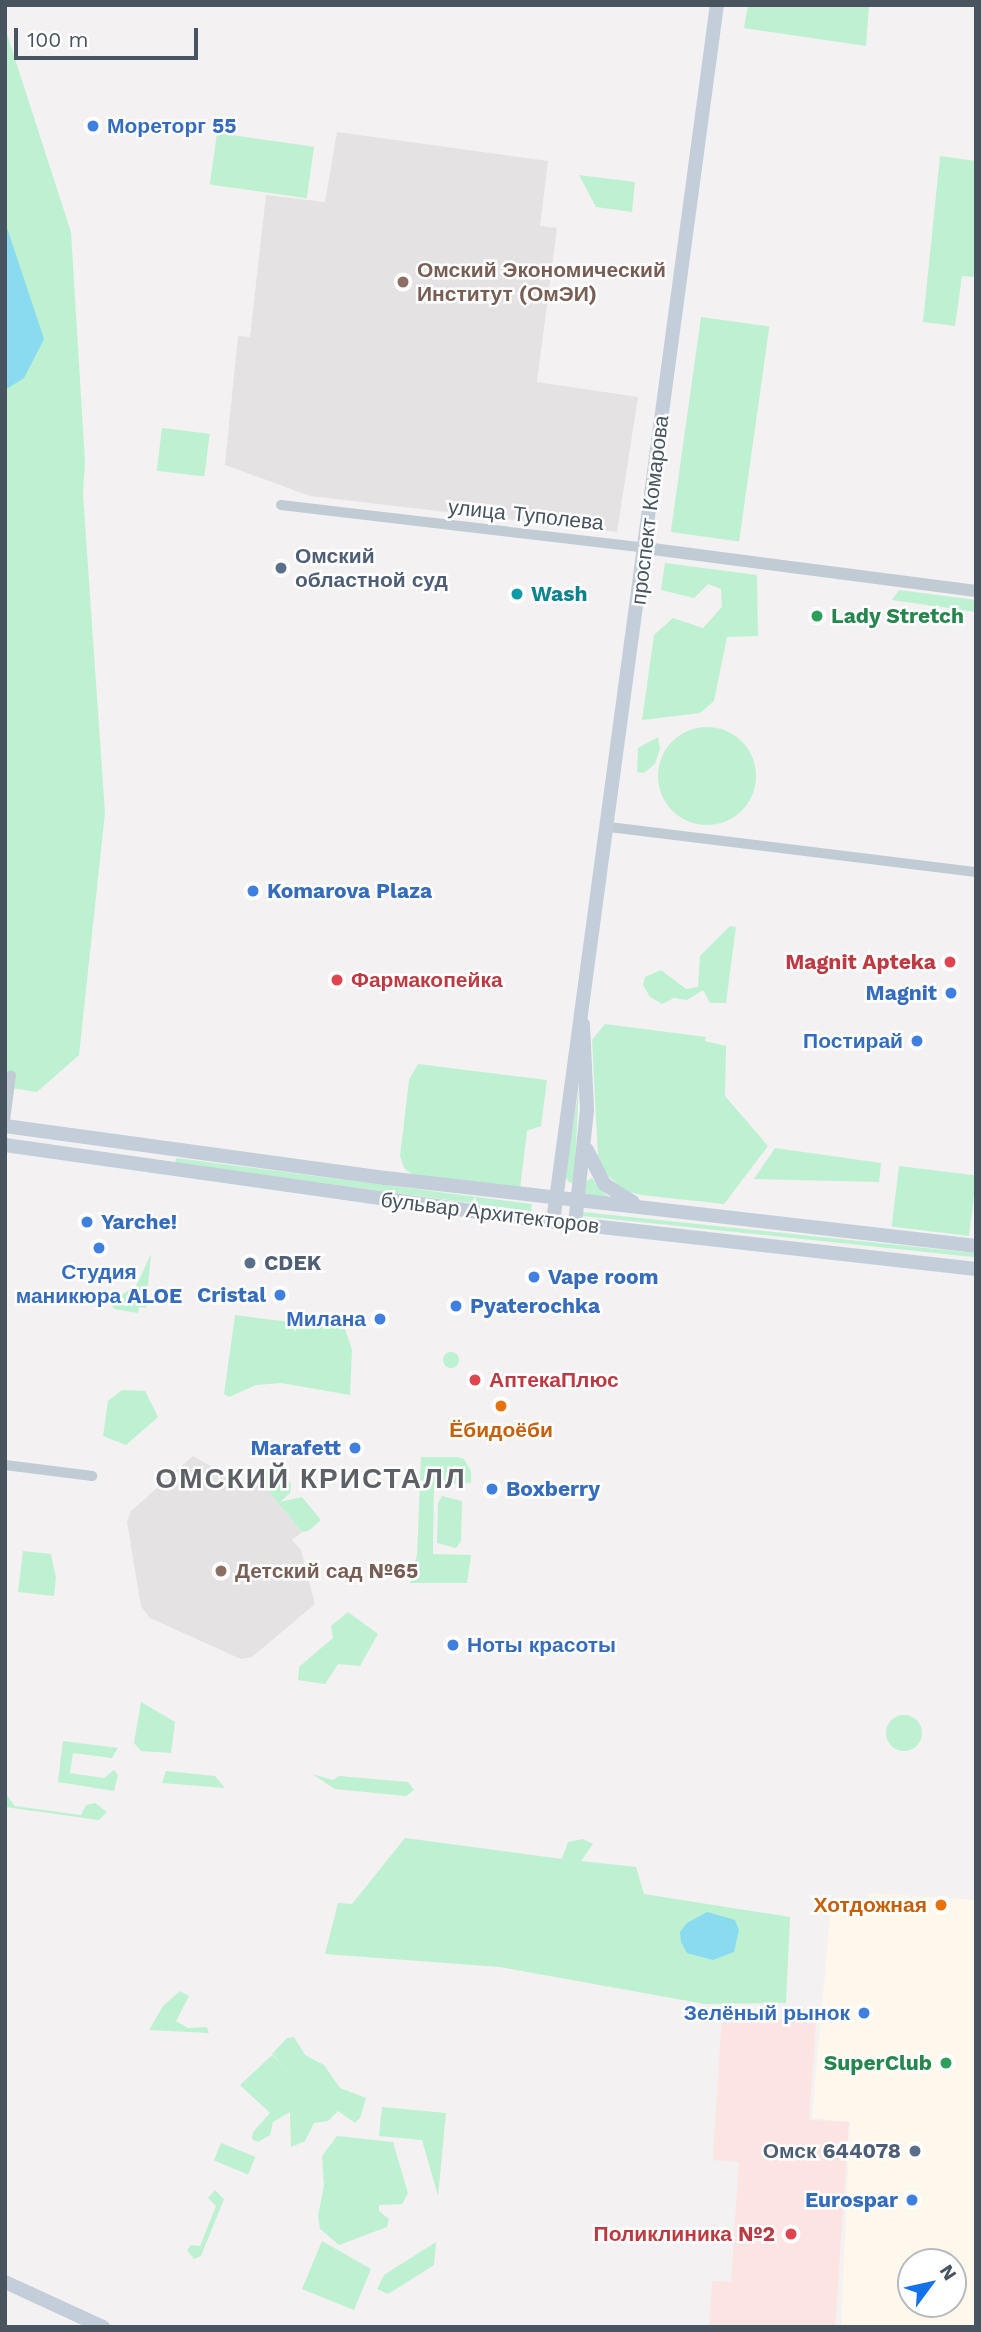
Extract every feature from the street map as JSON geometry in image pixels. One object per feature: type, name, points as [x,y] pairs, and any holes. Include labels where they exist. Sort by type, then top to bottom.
[{"type":"main road","name":"проспект Комарова","points":[[553,1222],[609,827],[717,5]]},
{"type":"main road","name":"проспект Комарова","points":[[575,1224],[585,1144],[582,1016]]},
{"type":"main road","name":"бульвар Архитекторов","points":[[5,1123],[556,1198],[976,1246]]},
{"type":"main road","points":[[585,1144],[594,1170],[611,1192],[651,1209]]},
{"type":"main road","name":"бульвар Архитекторов","points":[[5,1145],[553,1222],[976,1269]]},
{"type":"main road","points":[[5,2281],[103,2327]]},
{"type":"street","name":"улица Туполева","points":[[281,505],[976,591]]},
{"type":"street","points":[[609,827],[976,872]]},
{"type":"street","points":[[5,1123],[11,1075]]},
{"type":"street","points":[[5,1465],[92,1476]]},
{"type":"shaded area","name":"Омский Экономический Институт (ОмЭИ)","points":[[337,132],[548,161],[540,226],[557,228],[537,382],[638,397],[617,532],[310,496],[225,465],[238,336],[250,337],[266,195],[325,202]]},
{"type":"shaded area","name":"Детский сад №65","points":[[193,1456],[249,1488],[259,1480],[302,1532],[292,1540],[301,1550],[315,1604],[252,1657],[241,1659],[150,1618],[141,1606],[127,1522],[131,1511]]},
{"type":"shaded area","points":[[869,1893],[976,1900],[976,2327],[841,2327],[850,2122],[812,2118],[831,1905],[866,1908]]},
{"type":"shaded area","points":[[722,2015],[816,2022],[809,2120],[849,2122],[835,2327],[709,2327],[712,2281],[731,2282],[739,2162],[713,2160]]},
{"type":"green space","points":[[748,5],[869,5],[866,46],[744,28]]},
{"type":"green space","points":[[5,28],[71,232],[85,462],[83,494],[105,813],[79,1055],[37,1092],[5,1087]]},
{"type":"green space","points":[[217,133],[314,147],[307,198],[210,184]]},
{"type":"green space","points":[[940,156],[976,161],[976,277],[962,276],[955,326],[923,322]]},
{"type":"green space","points":[[579,175],[635,182],[632,212],[596,207]]},
{"type":"green space","points":[[701,317],[769,327],[739,541],[671,532]]},
{"type":"green space","points":[[162,428],[210,434],[204,477],[157,471]]},
{"type":"green space","points":[[665,563],[757,575],[758,636],[727,637],[714,701],[700,713],[642,720],[654,635],[673,618],[703,628],[722,607],[721,589],[708,584],[694,598],[661,590]]},
{"type":"green space","points":[[899,590],[976,600],[976,612],[892,600]]},
{"type":"green space","points":[[707,727],[726,731],[742,741],[752,757],[756,776],[752,795],[742,811],[726,821],[707,825],[688,821],[672,811],[662,795],[658,776],[662,757],[672,741],[688,731]]},
{"type":"green space","points":[[658,737],[660,749],[655,764],[644,773],[637,772],[638,748]]},
{"type":"green space","points":[[730,926],[736,927],[726,1003],[710,1003],[703,990],[687,1000],[674,998],[662,1004],[650,997],[643,985],[645,977],[661,970],[686,989],[698,987],[700,956]]},
{"type":"green space","points":[[605,1024],[706,1037],[705,1041],[726,1046],[725,1096],[768,1146],[724,1204],[641,1195],[626,1191],[607,1175],[598,1156],[592,1040]]},
{"type":"green space","points":[[418,1064],[547,1080],[541,1126],[527,1131],[520,1189],[413,1175],[404,1168],[400,1156],[409,1080]]},
{"type":"green space","points":[[579,1087],[574,1181],[570,1183],[565,1177]]},
{"type":"green space","points":[[775,1148],[881,1163],[879,1182],[754,1179]]},
{"type":"green space","points":[[176,1158],[532,1204],[531,1211],[175,1163]]},
{"type":"green space","points":[[899,1166],[976,1175],[969,1236],[892,1227]]},
{"type":"green space","points":[[592,1178],[612,1200],[583,1196],[585,1182]]},
{"type":"green space","points":[[583,1212],[976,1253],[975,1257],[583,1216]]},
{"type":"green space","points":[[151,1254],[146,1308],[139,1307],[138,1313],[114,1309],[110,1302],[136,1286]]},
{"type":"green space","points":[[235,1315],[345,1329],[352,1350],[350,1395],[281,1383],[256,1385],[229,1397],[224,1394]]},
{"type":"green space","points":[[451,1352],[459,1360],[451,1368],[443,1360]]},
{"type":"green space","points":[[122,1390],[145,1391],[158,1417],[126,1445],[103,1436],[108,1401]]},
{"type":"green space","points":[[421,1457],[457,1457],[464,1459],[471,1471],[471,1483],[434,1484],[433,1554],[471,1555],[467,1583],[410,1583],[417,1555]]},
{"type":"green space","points":[[275,1464],[291,1484],[290,1493],[280,1502],[302,1497],[321,1520],[308,1531],[302,1532],[259,1480]]},
{"type":"green space","points":[[442,1496],[462,1501],[461,1541],[456,1548],[437,1543],[438,1503]]},
{"type":"green space","points":[[23,1551],[51,1554],[56,1578],[54,1596],[18,1592]]},
{"type":"green space","points":[[348,1612],[378,1634],[360,1666],[338,1664],[325,1684],[298,1680],[299,1667],[333,1638],[331,1626]]},
{"type":"green space","points":[[141,1702],[175,1722],[171,1753],[141,1751],[134,1743]]},
{"type":"green space","points":[[904,1715],[917,1720],[922,1733],[917,1746],[904,1751],[891,1746],[886,1733],[891,1720]]},
{"type":"green space","points":[[63,1741],[118,1748],[112,1758],[73,1753],[70,1773],[104,1778],[114,1770],[118,1775],[114,1791],[58,1782]]},
{"type":"green space","points":[[166,1771],[215,1776],[225,1788],[162,1783]]},
{"type":"green space","points":[[312,1774],[333,1780],[339,1776],[408,1782],[414,1790],[406,1796],[335,1789]]},
{"type":"green space","points":[[5,1793],[15,1806],[81,1815],[86,1805],[95,1803],[107,1812],[99,1820],[5,1807]]},
{"type":"green space","points":[[405,1838],[562,1859],[568,1842],[583,1839],[593,1844],[581,1861],[636,1867],[644,1894],[790,1917],[786,2003],[705,2004],[500,1967],[325,1954],[338,1903],[352,1904]]},
{"type":"green space","points":[[180,1991],[189,1996],[176,2021],[188,2028],[207,2027],[209,2033],[149,2030],[163,2006]]},
{"type":"green space","points":[[294,2037],[305,2055],[324,2065],[340,2088],[366,2098],[360,2118],[355,2123],[338,2111],[328,2121],[314,2123],[305,2141],[291,2147],[290,2112],[273,2122],[270,2135],[258,2142],[252,2139],[253,2132],[270,2113],[240,2085],[272,2055],[289,2072],[272,2054],[287,2038]]},
{"type":"green space","points":[[382,2107],[446,2113],[438,2196],[422,2140],[379,2136]]},
{"type":"green space","points":[[337,2136],[393,2142],[408,2193],[402,2204],[379,2205],[379,2211],[389,2219],[387,2227],[339,2245],[320,2229],[318,2216],[324,2185],[322,2156]]},
{"type":"green space","points":[[221,2143],[255,2157],[248,2174],[214,2161]]},
{"type":"green space","points":[[215,2190],[224,2199],[201,2256],[194,2259],[187,2250],[191,2245],[200,2246],[216,2206],[208,2198]]},
{"type":"green space","points":[[322,2241],[371,2269],[354,2310],[302,2289]]},
{"type":"green space","points":[[436,2242],[434,2265],[388,2294],[377,2289],[384,2275]]},
{"type":"water","points":[[5,222],[44,339],[24,378],[5,390]]},
{"type":"water","points":[[707,1912],[735,1920],[739,1930],[734,1952],[713,1960],[687,1953],[681,1942],[680,1932],[687,1923]]},
{"type":"place","name":"Мореторг 55","points":[[93,126]]},
{"type":"place","name":"Омский Экономический Институт (ОмЭИ)","points":[[403,282]]},
{"type":"place","name":"Омский областной суд","points":[[281,568]]},
{"type":"place","name":"Wash","points":[[517,594]]},
{"type":"place","name":"Lady Stretch","points":[[817,616]]},
{"type":"place","name":"Komarova Plaza","points":[[253,891]]},
{"type":"place","name":"Magnit Apteka","points":[[950,962]]},
{"type":"place","name":"Фармакопейка","points":[[337,980]]},
{"type":"place","name":"Magnit","points":[[951,993]]},
{"type":"place","name":"Постирай","points":[[917,1041]]},
{"type":"place","name":"Yarche!","points":[[87,1222]]},
{"type":"place","name":"Студия маникюра ALOE","points":[[99,1248]]},
{"type":"place","name":"CDEK","points":[[250,1263]]},
{"type":"place","name":"Vape room","points":[[534,1277]]},
{"type":"place","name":"Cristal","points":[[280,1295]]},
{"type":"place","name":"Pyaterochka","points":[[456,1306]]},
{"type":"place","name":"Милана","points":[[380,1319]]},
{"type":"place","name":"АптекаПлюс","points":[[475,1380]]},
{"type":"place","name":"Ёбидоёби","points":[[501,1406]]},
{"type":"place","name":"Marafett","points":[[355,1448]]},
{"type":"place","name":"Boxberry","points":[[492,1489]]},
{"type":"place","name":"Детский сад №65","points":[[221,1571]]},
{"type":"place","name":"Ноты красоты","points":[[453,1645]]},
{"type":"place","name":"Хотдожная","points":[[941,1905]]},
{"type":"place","name":"Зелёный рынок","points":[[864,2013]]},
{"type":"place","name":"SuperClub","points":[[946,2063]]},
{"type":"place","name":"Омск 644078","points":[[915,2151]]},
{"type":"place","name":"Eurospar","points":[[912,2200]]},
{"type":"place","name":"Поликлиника №2","points":[[791,2234]]},
{"type":"district","name":"ОМСКИЙ КРИСТАЛЛ","points":[[311,1479]]}]
